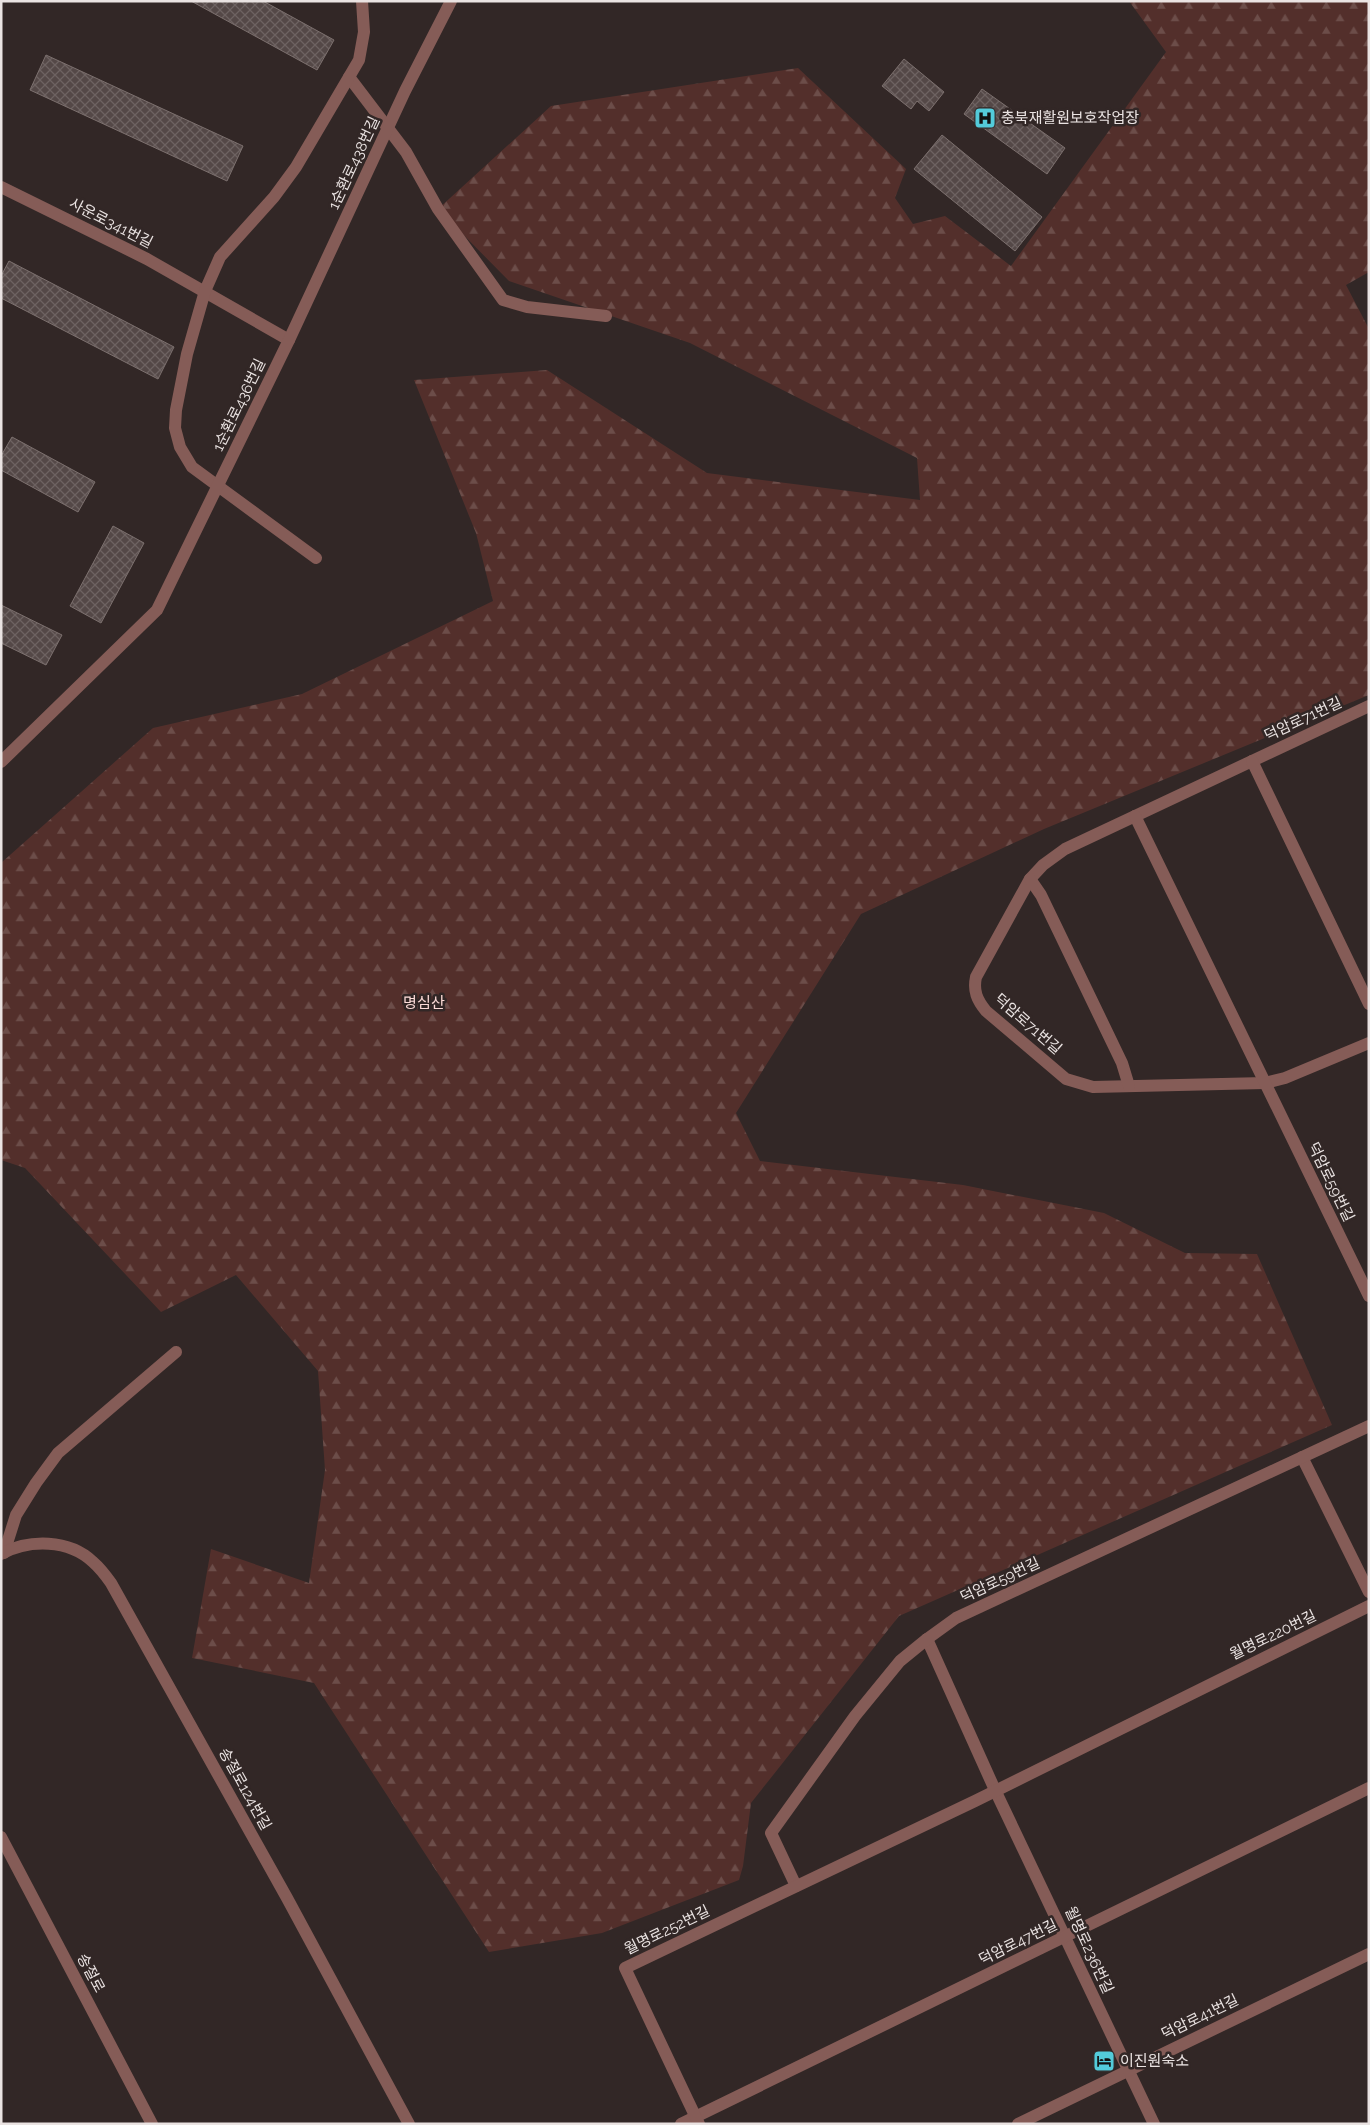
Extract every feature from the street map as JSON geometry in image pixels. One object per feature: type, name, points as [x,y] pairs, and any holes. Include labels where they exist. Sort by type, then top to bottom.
[{"type":"street","points":[[316,558],[192,467],[180,447],[175,428],[176,410],[187,354],[205,291],[220,257],[274,197],[296,167],[359,60],[364,32],[362,1]]},
{"type":"street","name":"1순환로438번길","points":[[289,340],[388,127],[451,1]]},
{"type":"street","points":[[349,76],[406,152],[438,209],[503,300],[526,307],[606,316]]},
{"type":"street","name":"사운로341번길","points":[[1,187],[147,259],[205,291]]},
{"type":"street","points":[[205,291],[289,340]]},
{"type":"street","name":"1순환로436번길","points":[[1,762],[156,610],[289,340]]},
{"type":"street","name":"덕암로71번길","points":[[1369,706],[1065,849],[1043,865],[1030,879],[976,977],[974,988],[978,1001],[986,1011],[1066,1079],[1093,1087],[1265,1082],[1285,1078],[1369,1043]]},
{"type":"street","points":[[1252,761],[1369,1004]]},
{"type":"street","points":[[1135,816],[1265,1082]]},
{"type":"street","points":[[1030,879],[1041,895],[1122,1063],[1129,1086]]},
{"type":"street","name":"덕암로59번길","points":[[1265,1082],[1369,1296]]},
{"type":"street","points":[[2,1553],[16,1515],[58,1453],[176,1352]]},
{"type":"street","name":"덕암로59번길","points":[[796,1886],[771,1833],[855,1716],[900,1661],[927,1639],[956,1618],[1369,1426]]},
{"type":"street","points":[[1302,1457],[1369,1592]]},
{"type":"street","name":"송절로124번길","points":[[2,1553],[13,1548],[31,1544],[52,1544],[72,1548],[93,1561],[112,1583],[287,1898],[409,2124]]},
{"type":"street","name":"월명로220번길","points":[[996,1790],[1369,1606]]},
{"type":"street","name":"월명로236번길","points":[[927,1639],[996,1790],[1154,2124]]},
{"type":"street","name":"덕암로47번길","points":[[680,2124],[697,2120],[1369,1788]]},
{"type":"street","points":[[796,1886],[996,1790]]},
{"type":"street","name":"송절로","points":[[1,1837],[152,2124]]},
{"type":"street","name":"월명로252번길","points":[[697,2120],[625,1968],[796,1886]]},
{"type":"street","name":"덕암로41번길","points":[[1018,2124],[1369,1954]]},
{"type":"green space","name":"명심산","points":[[1129,1],[1369,1],[1369,272],[1346,285],[1369,329],[1369,695],[1044,829],[861,914],[736,1113],[760,1161],[963,1185],[1104,1213],[1185,1253],[1257,1254],[1332,1425],[899,1616],[751,1803],[743,1866],[739,1880],[602,1933],[489,1952],[314,1683],[192,1658],[211,1549],[309,1583],[325,1470],[318,1371],[236,1275],[161,1312],[25,1168],[1,1160],[1,863],[153,728],[302,694],[493,601],[476,533],[414,380],[547,370],[707,473],[920,500],[917,458],[690,343],[509,281],[438,209],[551,106],[798,68],[906,169],[895,198],[913,224],[945,216],[1011,266],[1166,52]]},
{"type":"building","points":[[191,1],[263,1],[334,40],[317,70]]},
{"type":"building","points":[[46,55],[243,146],[227,181],[30,90]]},
{"type":"building","points":[[904,59],[944,92],[929,111],[917,101],[911,109],[882,86]]},
{"type":"building","points":[[982,89],[1065,148],[1047,174],[964,114]]},
{"type":"building","points":[[942,135],[1042,217],[1015,251],[914,169]]},
{"type":"building","points":[[9,261],[174,347],[158,379],[1,298],[1,276]]},
{"type":"building","points":[[12,437],[95,482],[78,512],[1,470],[1,456]]},
{"type":"building","points":[[113,526],[144,543],[101,623],[70,606]]},
{"type":"building","points":[[1,605],[62,635],[46,665],[1,643]]},
{"type":"place","name":"충북재활원보호작업장","points":[[985,118]]},
{"type":"place","name":"이진원숙소","points":[[1104,2061]]}]
